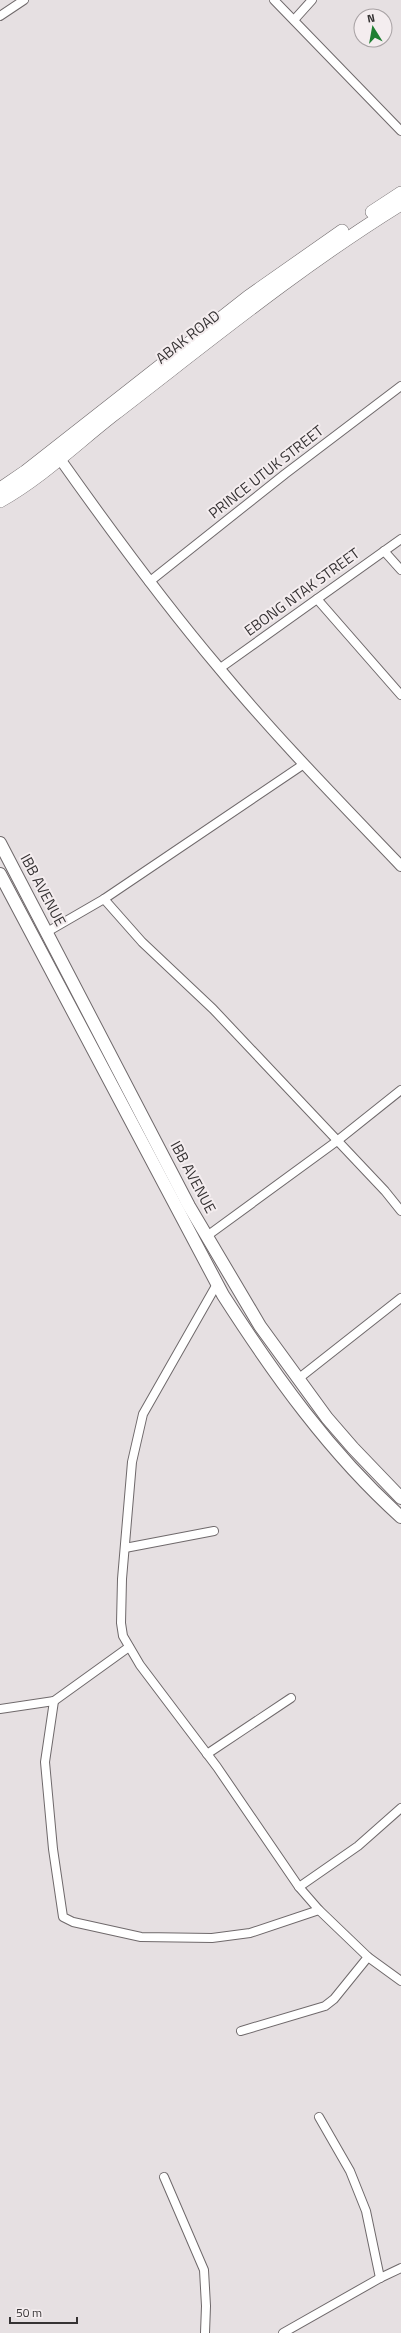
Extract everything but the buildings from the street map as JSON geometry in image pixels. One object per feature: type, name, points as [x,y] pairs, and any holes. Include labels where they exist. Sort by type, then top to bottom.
[{"type":"highway","name":"ABAK ROAD","points":[[0,489],[25,472],[292,265],[401,193]]},
{"type":"highway","name":"ABAK ROAD","points":[[0,501],[60,459],[263,298],[345,239],[401,204]]},
{"type":"main road","name":"IBB AVENUE","points":[[0,843],[189,1206],[260,1326],[298,1379],[354,1448],[401,1498]]},
{"type":"main road","points":[[0,874],[217,1284],[263,1358],[312,1423],[361,1478],[401,1517]]},
{"type":"street","points":[[0,16],[24,0]]},
{"type":"street","points":[[274,0],[401,131]]},
{"type":"street","points":[[294,20],[312,0]]},
{"type":"street","name":"PRINCE UTUK STREET","points":[[149,582],[285,474],[401,386]]},
{"type":"street","points":[[60,459],[149,582],[219,669],[304,764],[401,866]]},
{"type":"street","name":"EBONG NTAK STREET","points":[[219,669],[401,539]]},
{"type":"street","points":[[384,551],[401,570]]},
{"type":"street","points":[[317,599],[401,695]]},
{"type":"street","points":[[47,932],[104,899],[304,764]]},
{"type":"street","points":[[104,899],[142,942],[213,1008],[337,1140],[401,1211]]},
{"type":"street","points":[[206,1236],[337,1140],[401,1090]]},
{"type":"street","points":[[217,1284],[143,1414],[132,1462],[121,1623],[123,1636],[140,1665],[207,1754],[299,1887],[319,1910],[368,1957],[401,1981]]},
{"type":"street","points":[[298,1379],[401,1298]]},
{"type":"street","points":[[125,1548],[214,1531]]},
{"type":"street","points":[[0,1708],[54,1701],[129,1647]]},
{"type":"street","points":[[207,1754],[291,1698]]},
{"type":"street","points":[[54,1701],[46,1762],[53,1849],[63,1916],[73,1922],[142,1937],[212,1938],[250,1933],[319,1910]]},
{"type":"street","points":[[299,1887],[358,1846],[401,1808]]},
{"type":"street","points":[[241,2031],[324,2006],[334,1999],[368,1957]]},
{"type":"street","points":[[319,2117],[350,2171],[366,2212],[380,2278]]},
{"type":"street","points":[[164,2177],[204,2270],[206,2279],[205,2333]]},
{"type":"street","points":[[283,2333],[380,2278],[401,2268]]}]
